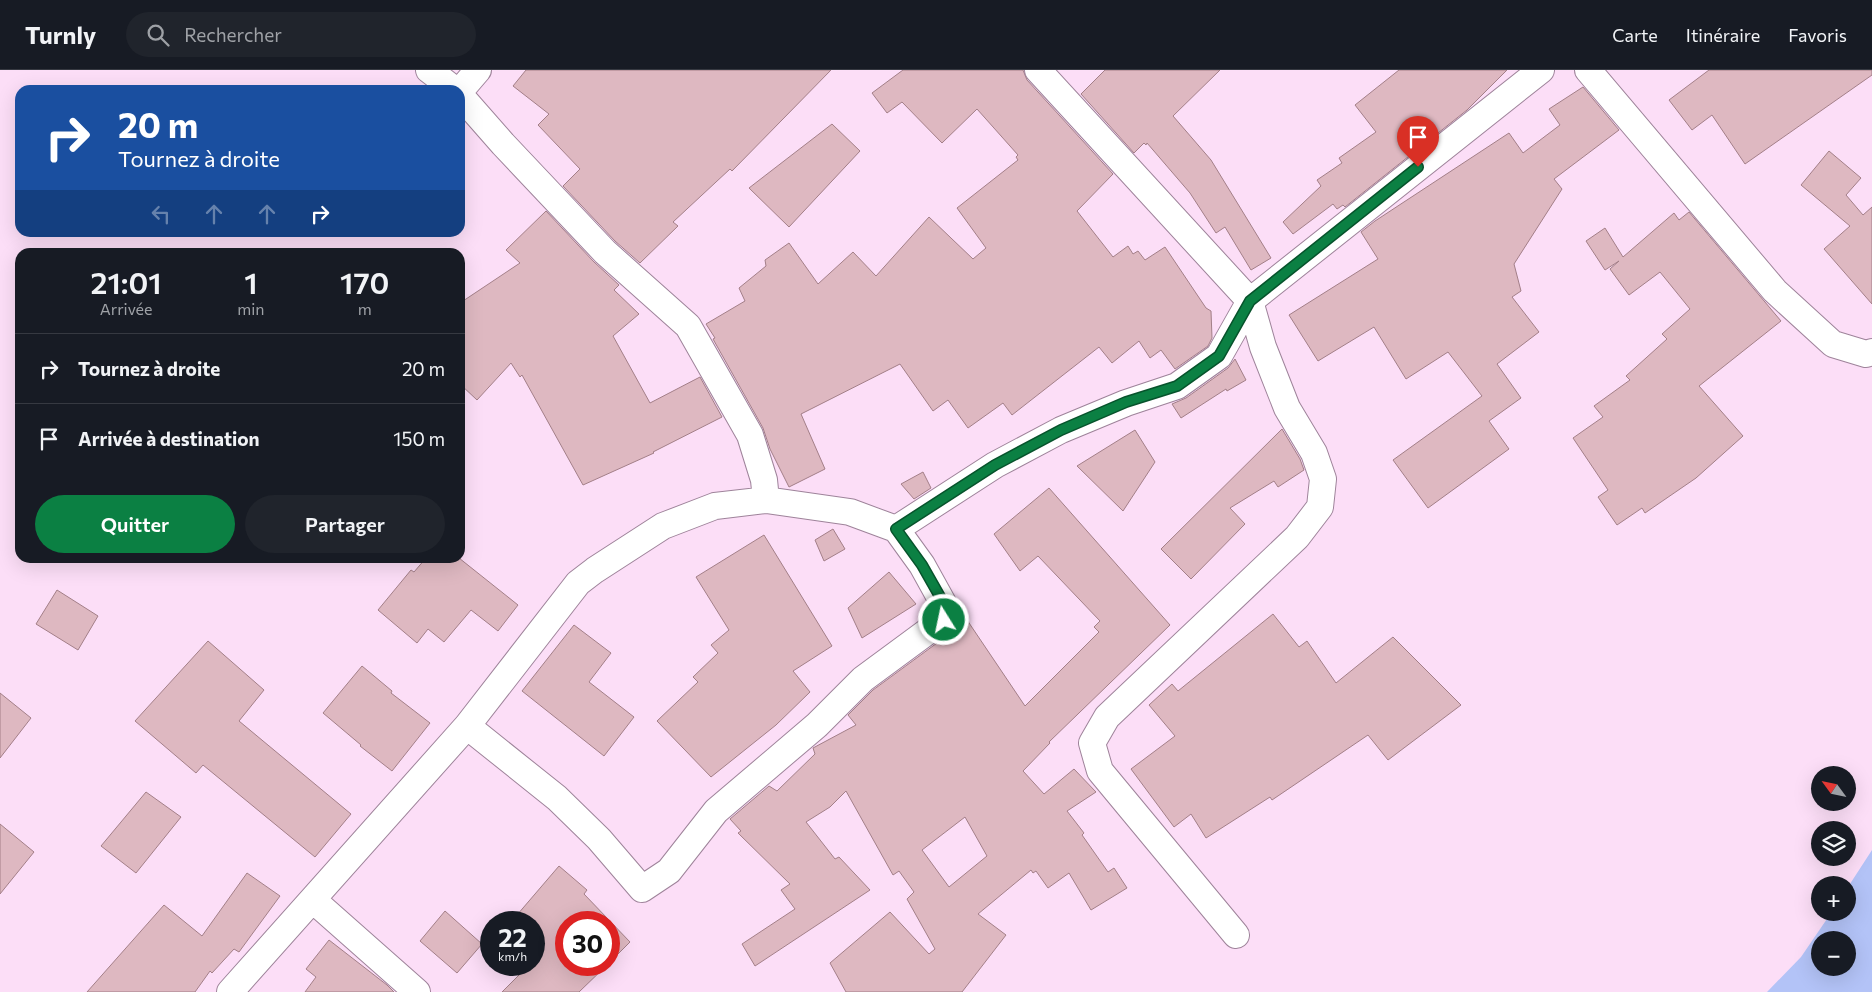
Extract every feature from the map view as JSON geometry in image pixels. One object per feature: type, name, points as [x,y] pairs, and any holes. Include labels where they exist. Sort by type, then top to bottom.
[{"type":"street","points":[[429,70],[448,85]]},
{"type":"street","points":[[465,87],[478,70]]},
{"type":"street","points":[[1038,70],[1250,301],[1263,347],[1286,408],[1314,453],[1323,479],[1320,507],[1297,538],[1107,717],[1092,744],[1100,771],[1236,935]]},
{"type":"street","points":[[896,529],[995,465],[1061,430],[1126,402],[1177,386],[1219,356],[1250,301],[1541,70]]},
{"type":"street","points":[[1588,70],[1775,291],[1833,344],[1866,354],[1872,352]]},
{"type":"street","points":[[465,99],[503,144],[605,252],[688,326],[750,436],[764,480],[766,500]]},
{"type":"street","points":[[230,992],[467,726],[578,583],[663,526],[716,506],[766,500],[850,512],[896,529],[922,565],[943,602],[944,620],[863,679],[817,725],[716,811],[669,871],[642,889],[599,839],[557,798],[467,726]]},
{"type":"street","points":[[313,900],[417,992]]},
{"type":"water","points":[[1872,850],[1872,992],[1767,992],[1801,957],[1811,942],[1811,976],[1856,976],[1856,931],[1819,931],[1826,921],[1856,921],[1855,876]]},
{"type":"building","points":[[526,70],[831,70],[732,171],[730,169],[673,222],[678,226],[640,263],[615,241],[563,186],[580,169],[538,125],[549,114],[513,86]]},
{"type":"building","points":[[903,70],[1023,70],[1027,80],[1113,174],[1077,211],[1113,257],[1128,246],[1133,254],[1138,251],[1145,260],[1165,247],[1206,308],[1211,311],[1212,338],[1208,346],[1175,369],[1161,350],[1150,358],[1139,341],[1112,363],[1099,347],[1012,415],[1003,403],[968,428],[948,400],[933,411],[900,364],[801,414],[825,469],[789,487],[770,449],[763,428],[706,324],[745,301],[739,288],[766,266],[765,260],[789,243],[818,284],[853,252],[876,276],[929,217],[973,259],[986,248],[957,208],[1018,160],[1016,157],[1018,155],[977,109],[942,143],[902,102],[887,113],[872,93]]},
{"type":"building","points":[[1105,70],[1220,70],[1173,116],[1211,160],[1271,258],[1251,270],[1225,227],[1216,233],[1190,193],[1147,143],[1146,145],[1144,143],[1134,153],[1081,94]]},
{"type":"building","points":[[1399,70],[1507,70],[1467,110],[1345,207],[1343,205],[1337,209],[1333,204],[1293,234],[1283,222],[1321,186],[1317,180],[1342,163],[1339,158],[1376,132],[1355,105]]},
{"type":"building","points":[[1709,70],[1872,70],[1872,75],[1745,164],[1712,115],[1692,130],[1669,100]]},
{"type":"building","points":[[1583,87],[1619,130],[1554,179],[1562,189],[1514,264],[1521,291],[1512,297],[1539,332],[1497,364],[1521,398],[1489,421],[1509,449],[1428,508],[1393,460],[1482,396],[1448,352],[1406,379],[1374,327],[1318,361],[1289,315],[1378,259],[1361,232],[1375,221],[1509,133],[1523,153],[1560,125],[1549,109]]},
{"type":"building","points":[[832,124],[860,151],[789,227],[749,188]]},
{"type":"building","points":[[1829,151],[1861,178],[1846,195],[1863,215],[1872,207],[1872,304],[1824,249],[1850,226],[1801,185]]},
{"type":"building","points":[[546,211],[594,262],[619,285],[614,290],[639,314],[613,336],[650,403],[700,377],[722,417],[654,453],[583,485],[522,375],[520,377],[511,363],[477,400],[465,389],[465,300],[520,263],[506,250]]},
{"type":"building","points":[[1689,212],[1781,321],[1699,386],[1743,436],[1696,478],[1645,513],[1642,508],[1617,525],[1598,497],[1608,490],[1573,438],[1603,417],[1594,406],[1630,380],[1626,376],[1667,339],[1662,334],[1690,309],[1660,272],[1629,295],[1610,269],[1619,261],[1605,270],[1586,241],[1605,228],[1623,257],[1674,213],[1679,220]]},
{"type":"building","points":[[1235,359],[1246,380],[1227,391],[1226,389],[1181,418],[1172,404],[1186,398],[1228,368]]},
{"type":"building","points":[[1282,429],[1300,459],[1304,470],[1278,487],[1274,481],[1230,508],[1245,524],[1191,579],[1161,549]]},
{"type":"building","points":[[1135,430],[1155,462],[1123,511],[1077,466]]},
{"type":"building","points":[[923,472],[931,488],[914,499],[901,484]]},
{"type":"building","points":[[1049,488],[1170,625],[1049,742],[1023,771],[1044,794],[1074,769],[1096,792],[1067,811],[1084,833],[1082,835],[1108,872],[1114,868],[1127,888],[1091,910],[1069,873],[1048,888],[1036,871],[1033,873],[1031,870],[978,914],[1006,935],[962,992],[846,992],[830,963],[890,912],[929,954],[935,949],[907,899],[914,892],[899,871],[893,875],[846,791],[830,807],[806,822],[835,859],[839,857],[870,890],[755,966],[742,944],[795,909],[781,890],[790,884],[738,833],[741,831],[730,819],[769,786],[777,791],[815,754],[813,748],[856,725],[848,715],[873,690],[952,632],[957,623],[965,617],[1025,706],[1099,632],[1094,627],[1100,621],[1038,556],[1020,571],[994,534]],"holes":[[[965,817],[987,856],[949,887],[922,850]]]},
{"type":"building","points":[[833,529],[845,549],[824,561],[815,540]]},
{"type":"building","points":[[764,535],[832,646],[793,671],[810,692],[776,725],[711,777],[657,721],[698,682],[693,677],[718,653],[711,645],[729,630],[696,577]]},
{"type":"building","points":[[422,563],[465,563],[518,605],[498,631],[471,610],[444,642],[428,629],[417,643],[378,610],[411,570],[414,572]]},
{"type":"building","points":[[889,572],[916,604],[862,638],[848,608]]},
{"type":"building","points":[[57,590],[98,616],[78,650],[36,624]]},
{"type":"building","points":[[1273,614],[1299,647],[1307,641],[1336,683],[1393,637],[1461,705],[1388,760],[1368,735],[1272,800],[1270,797],[1206,838],[1191,814],[1174,827],[1131,769],[1175,736],[1149,705],[1172,684],[1178,691]]},
{"type":"building","points":[[574,625],[611,653],[589,682],[634,717],[604,756],[522,691]]},
{"type":"building","points":[[208,641],[264,690],[239,721],[351,814],[315,857],[203,765],[196,773],[135,721]]},
{"type":"building","points":[[362,666],[392,691],[391,693],[430,723],[392,771],[323,713]]},
{"type":"building","points":[[0,693],[31,718],[0,758]]},
{"type":"building","points":[[146,792],[181,817],[136,873],[101,846]]},
{"type":"building","points":[[0,824],[34,852],[0,894]]},
{"type":"building","points":[[559,866],[587,890],[584,894],[600,911],[555,911],[555,976],[596,976],[579,992],[502,992],[518,976],[545,976],[545,911],[520,911]]},
{"type":"building","points":[[247,873],[280,896],[239,952],[234,949],[212,973],[210,971],[195,992],[87,992],[164,905],[202,936]]},
{"type":"building","points":[[445,911],[480,942],[480,946],[457,973],[420,941]]},
{"type":"building","points":[[620,932],[630,942],[620,952]]},
{"type":"building","points":[[329,940],[394,992],[305,992],[316,977],[306,969]]},
{"type":"route","points":[[944,620],[943,602],[922,565],[896,529],[995,465],[1061,430],[1126,402],[1177,386],[1219,356],[1250,301],[1418,167]]}]
